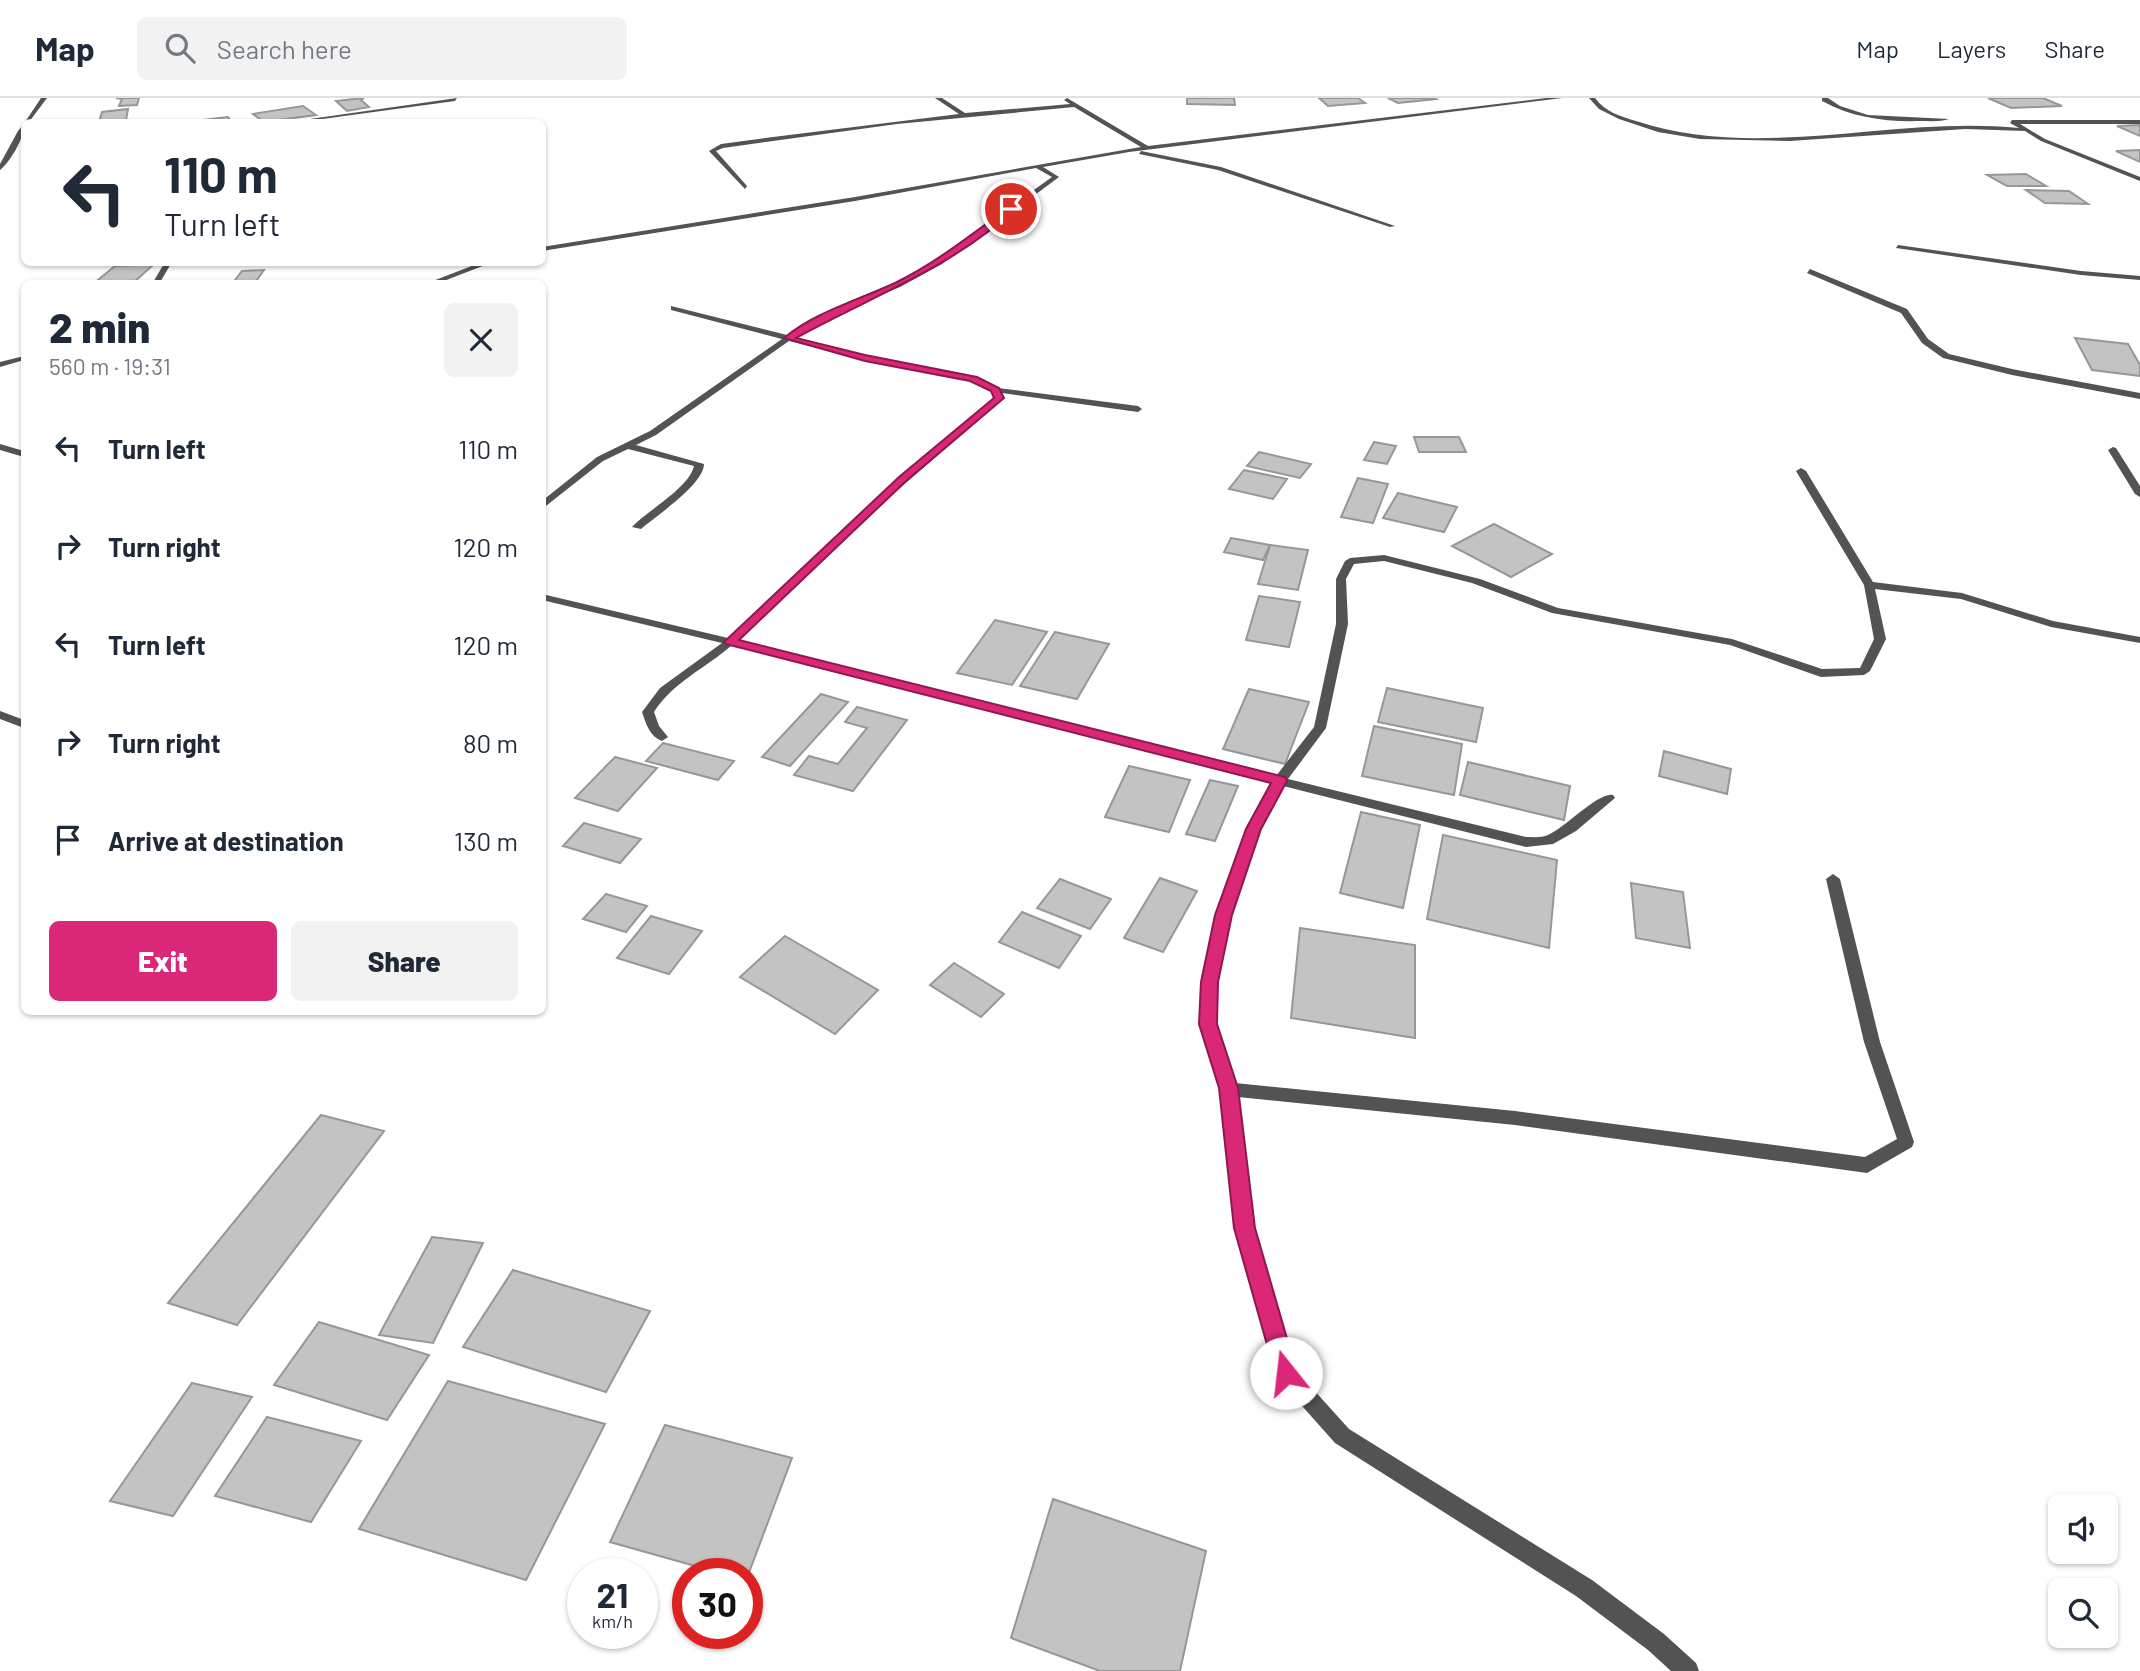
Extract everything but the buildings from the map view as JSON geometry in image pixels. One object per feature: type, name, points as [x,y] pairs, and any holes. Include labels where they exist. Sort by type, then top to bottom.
[{"type":"street","points":[[29,119],[44,98]]},
{"type":"street","points":[[938,98],[964,115]]},
{"type":"street","points":[[1064,98],[1147,148]]},
{"type":"street","points":[[546,247],[855,200],[1129,150],[1559,98]]},
{"type":"street","points":[[1592,98],[1597,108],[1628,121],[1668,134],[1712,139],[1796,138],[1968,127],[2024,130]]},
{"type":"street","points":[[1825,98],[1824,100],[1836,108],[1889,119],[2140,122]]},
{"type":"street","points":[[313,119],[455,99]]},
{"type":"street","points":[[745,187],[712,150],[721,146],[784,136],[1074,105]]},
{"type":"street","points":[[2015,122],[2043,140],[2137,175]]},
{"type":"street","points":[[0,168],[13,156],[12,144],[21,131]]},
{"type":"street","points":[[0,145],[12,144]]},
{"type":"street","points":[[1129,150],[1219,168],[1391,226]]},
{"type":"street","points":[[546,503],[600,459],[653,433],[788,338],[853,303],[897,285],[968,244],[1056,177],[1036,166]]},
{"type":"street","points":[[1898,247],[2081,273],[2140,278]]},
{"type":"street","points":[[439,280],[479,266]]},
{"type":"street","points":[[1810,271],[1904,311],[1926,341],[1946,356],[2025,375],[2140,396]]},
{"type":"street","points":[[674,308],[865,358],[973,379],[996,390],[1138,409]]},
{"type":"street","points":[[0,365],[21,359]]},
{"type":"street","points":[[0,372],[21,369]]},
{"type":"street","points":[[663,737],[653,727],[648,712],[656,696],[730,642],[902,479],[999,398],[996,390]]},
{"type":"street","points":[[629,446],[699,464],[699,470],[683,489],[637,527]]},
{"type":"street","points":[[0,447],[21,453]]},
{"type":"street","points":[[2113,450],[2140,494]]},
{"type":"street","points":[[1688,1671],[1657,1642],[1584,1588],[1342,1436],[1286,1373],[1244,1228],[1229,1088],[1208,1024],[1210,982],[1224,915],[1253,829],[1279,781],[1320,728],[1342,624],[1341,579],[1350,561],[1384,558],[1476,582],[1556,611],[1732,642],[1821,673],[1864,671],[1880,639],[1869,585],[1801,471]]},
{"type":"street","points":[[1869,585],[1962,596],[2051,624],[2140,640]]},
{"type":"street","points":[[546,598],[1526,842],[1548,841],[1571,828],[1608,798]]},
{"type":"street","points":[[0,716],[21,723]]},
{"type":"street","points":[[1229,1088],[1515,1118],[1867,1165],[1906,1142],[1872,1042],[1833,879]]},
{"type":"route","points":[[1011,209],[968,244],[939,262],[788,338],[865,358],[973,379],[996,390],[999,398],[902,479],[730,642],[834,666],[1279,781],[1253,829],[1224,915],[1210,982],[1208,1024],[1229,1088],[1244,1228],[1286,1373]]}]
